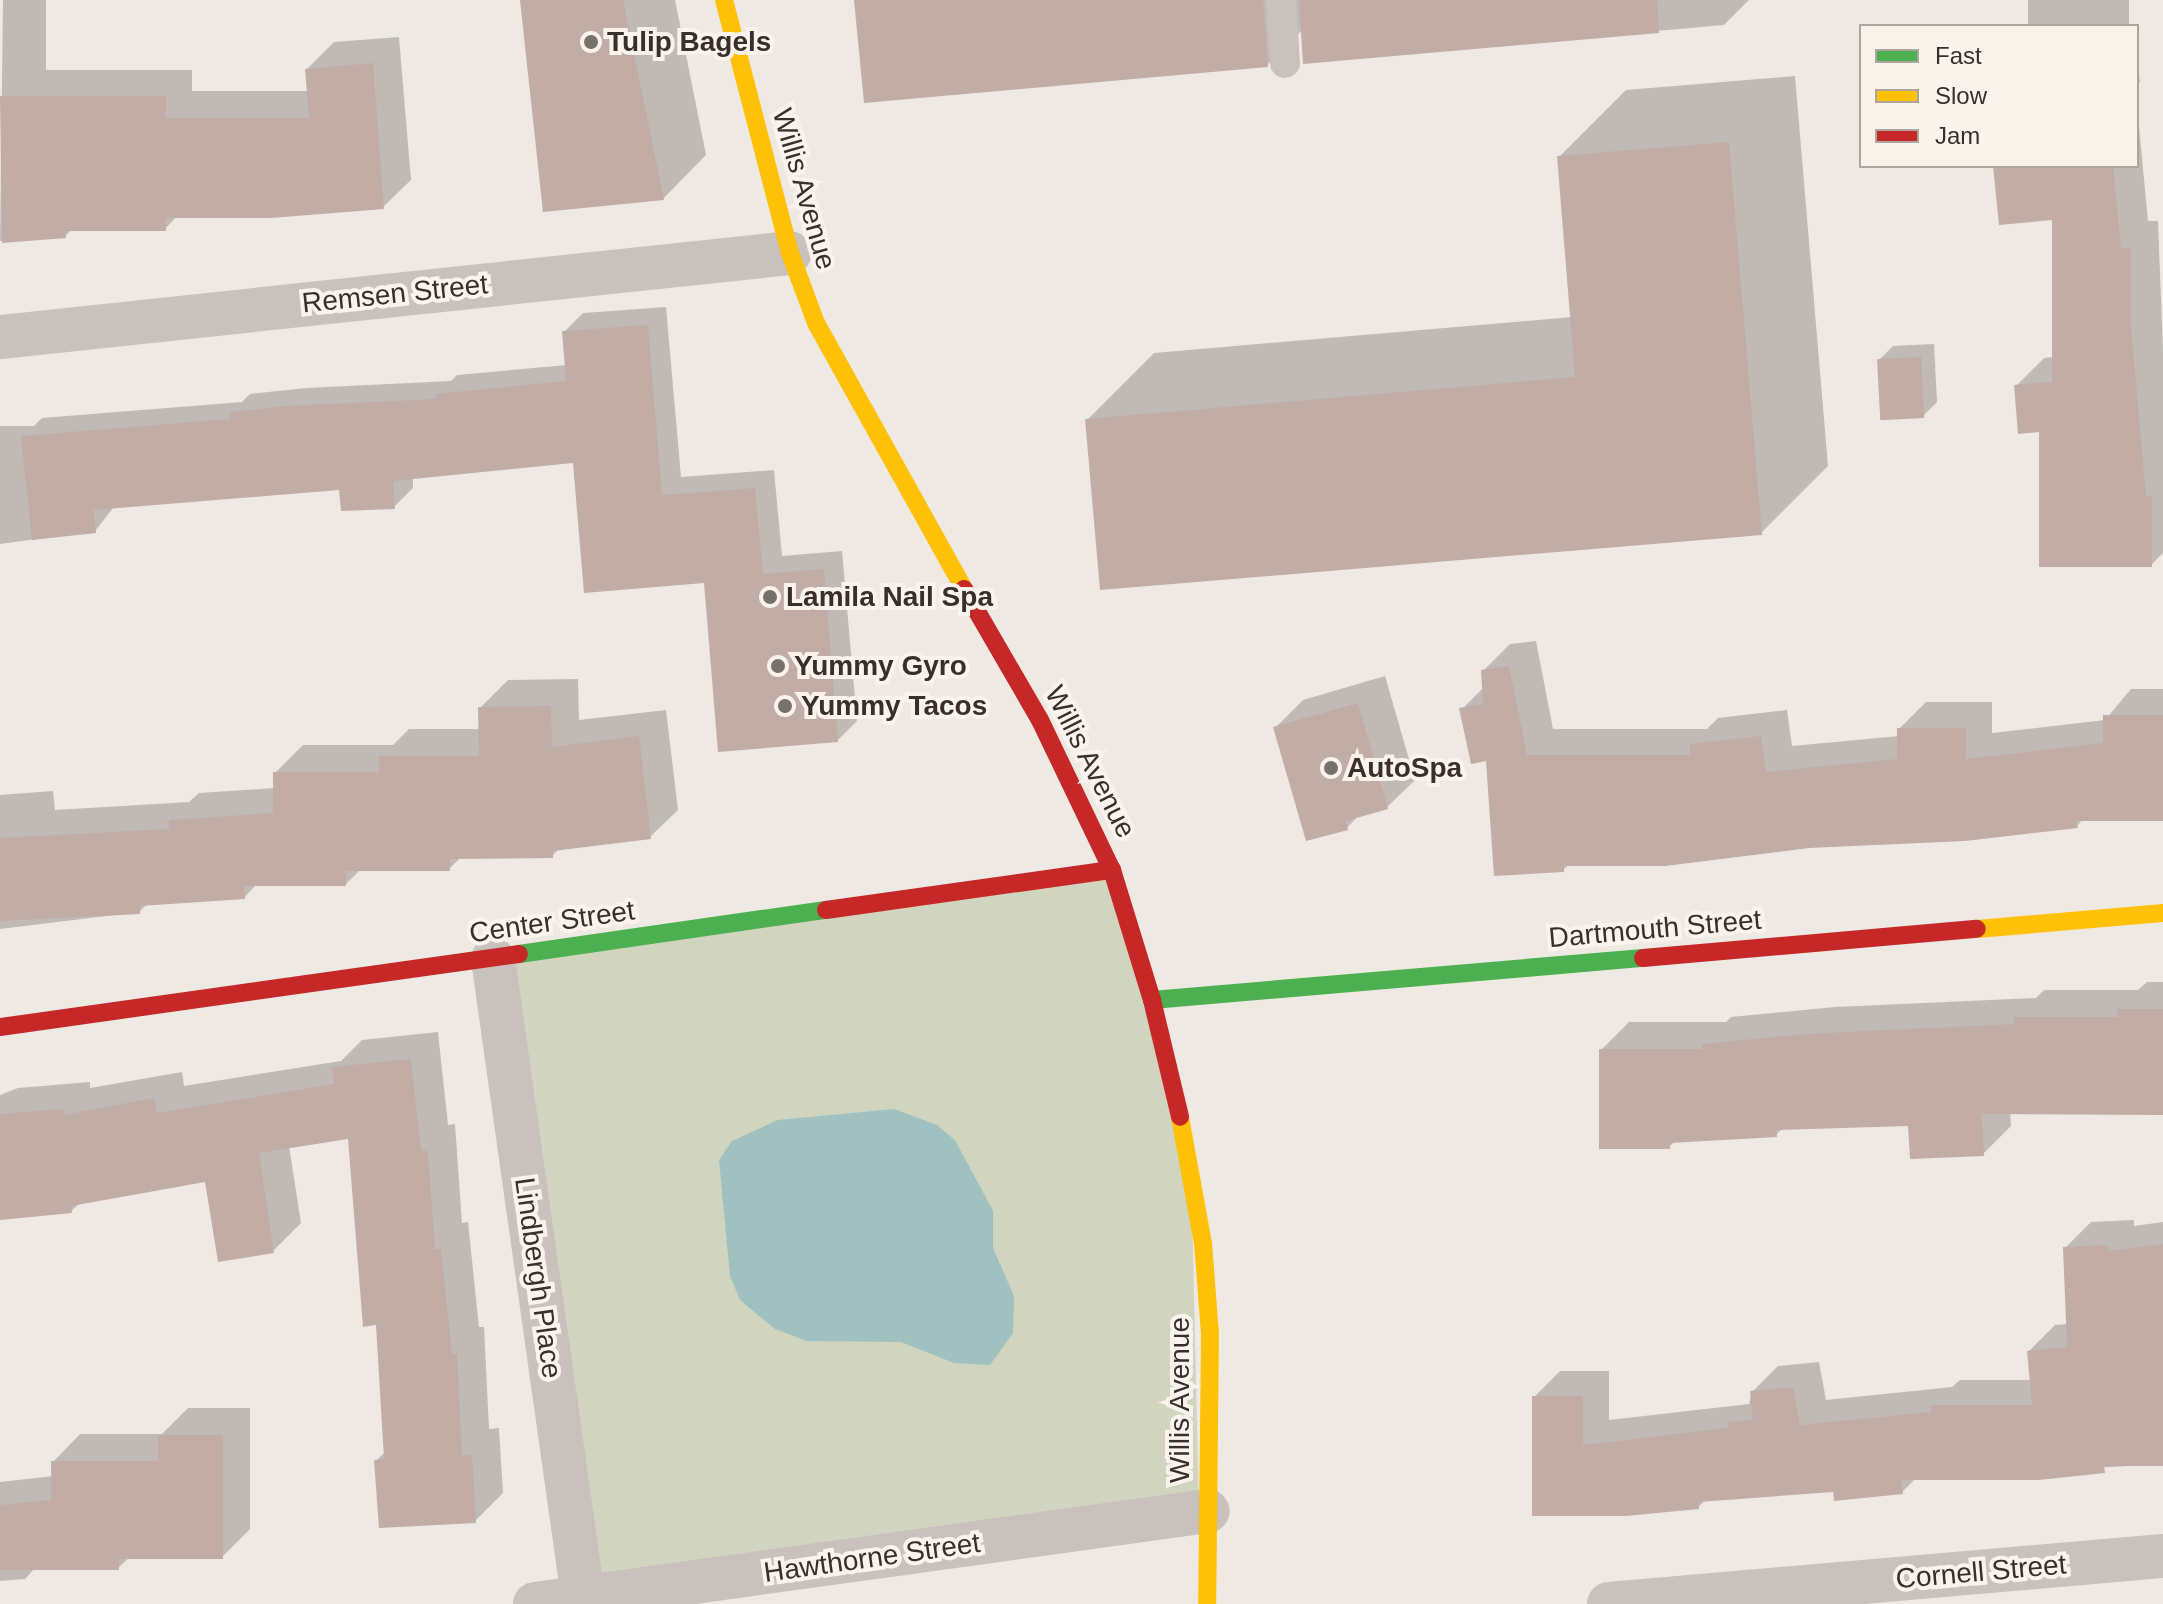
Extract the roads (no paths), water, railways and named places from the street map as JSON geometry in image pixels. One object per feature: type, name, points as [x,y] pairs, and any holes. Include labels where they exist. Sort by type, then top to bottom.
[{"type":"street","name":"Willis Avenue","points":[[724,0],[790,253],[855,401],[1040,720],[1112,870],[1152,1000],[1191,1163],[1203,1243],[1210,1333],[1207,1604]]},
{"type":"street","name":"Remsen Street","points":[[0,337],[790,253]]},
{"type":"street","name":"Center Street","points":[[0,1027],[1112,870]]},
{"type":"street","name":"Dartmouth Street","points":[[1152,1000],[2163,913]]},
{"type":"street","name":"Lindbergh Place","points":[[493,959],[583,1597]]},
{"type":"street","name":"Hawthorne Street","points":[[535,1604],[1208,1511]]},
{"type":"street","name":"Cornell Street","points":[[1609,1604],[2163,1556]]},
{"type":"lane","points":[[1281,0],[1285,63]]},
{"type":"water","points":[[894,1109],[937,1125],[955,1140],[993,1211],[993,1248],[1014,1296],[1013,1333],[990,1365],[954,1363],[901,1342],[807,1341],[775,1329],[740,1300],[730,1276],[719,1160],[732,1141],[778,1120]]},
{"type":"place","name":"Tulip Bagels","points":[[591,42]]},
{"type":"place","name":"Lamila Nail Spa","points":[[770,597]]},
{"type":"place","name":"Yummy Gyro","points":[[778,666]]},
{"type":"place","name":"Yummy Tacos","points":[[785,706]]},
{"type":"place","name":"AutoSpa","points":[[1331,768]]}]
